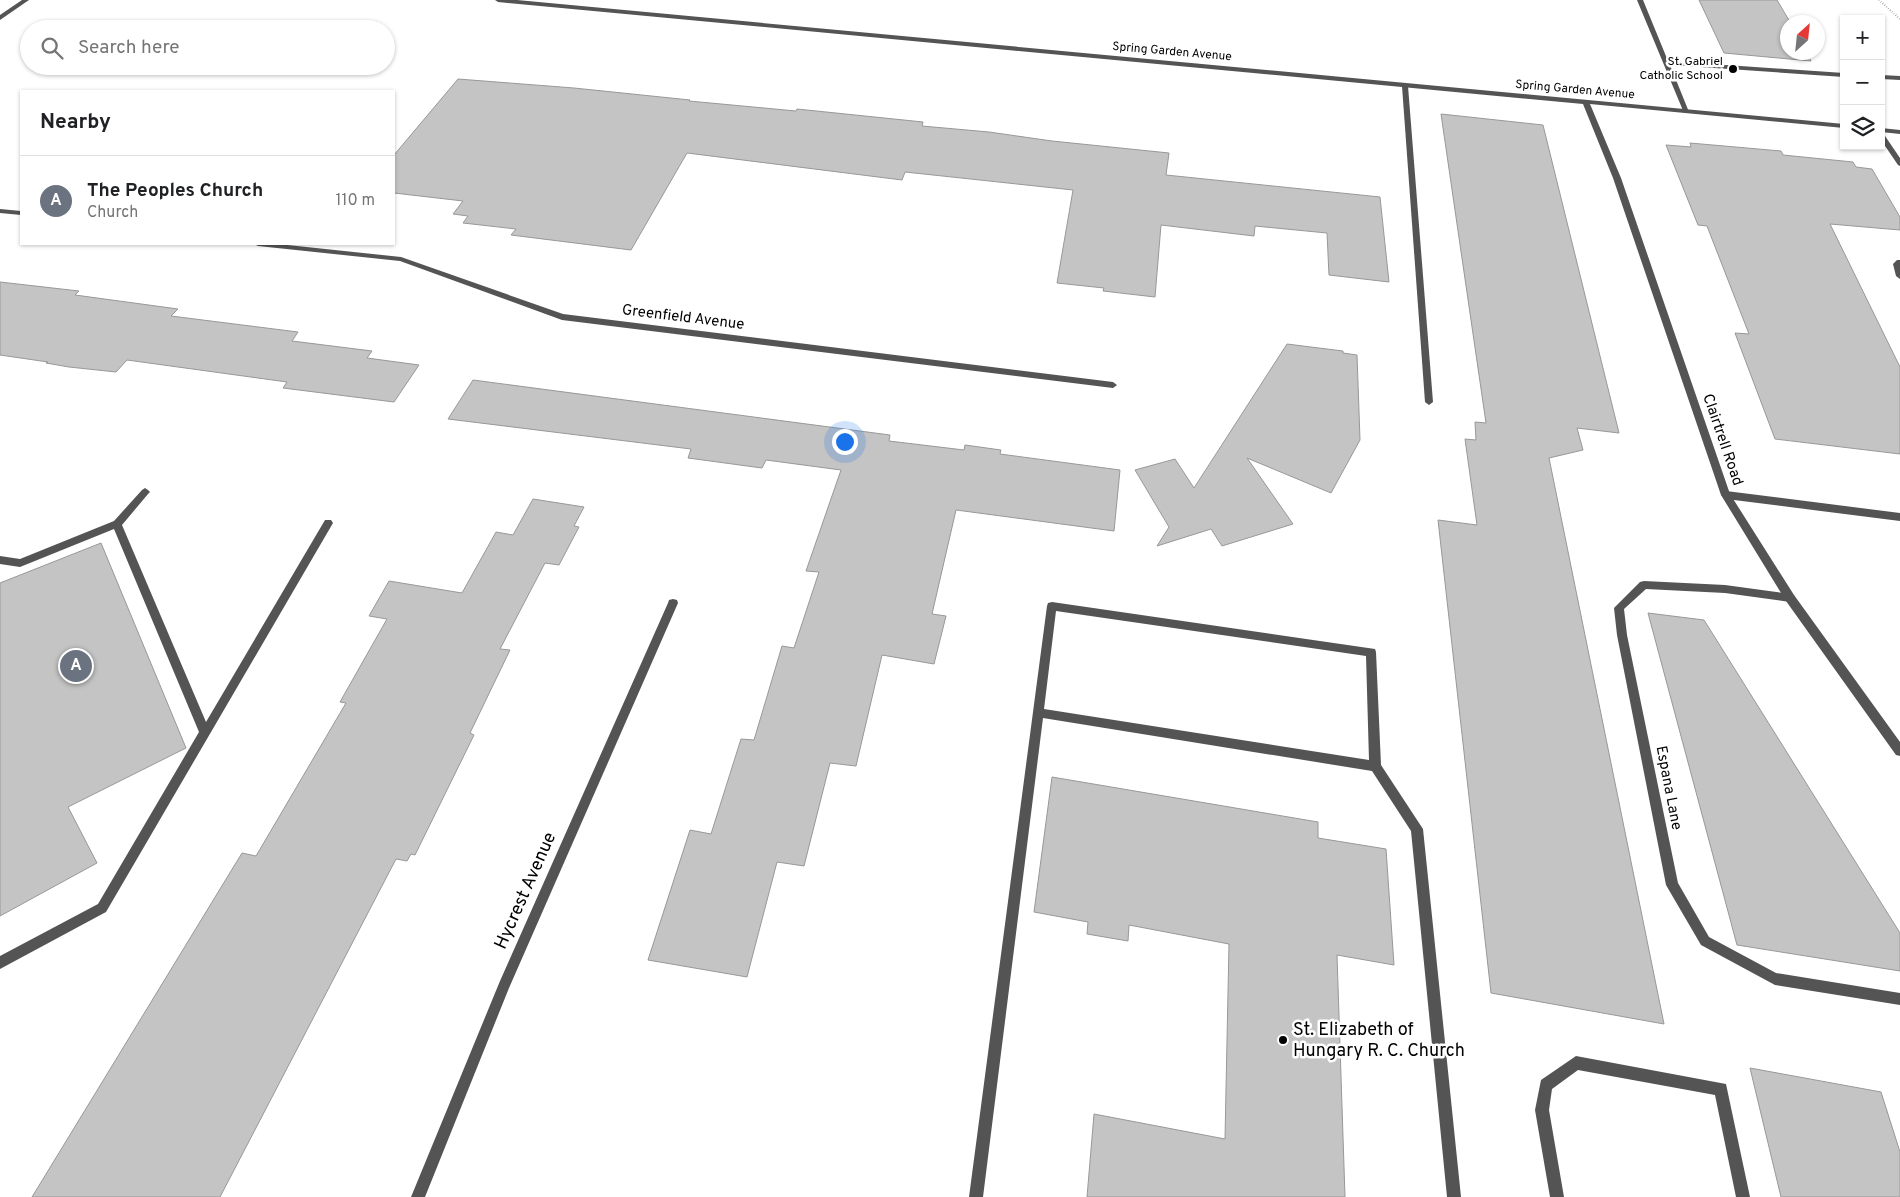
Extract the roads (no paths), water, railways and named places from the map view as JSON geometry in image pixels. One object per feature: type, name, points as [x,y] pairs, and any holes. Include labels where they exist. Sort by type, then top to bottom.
[{"type":"street","points":[[0,18],[26,0]]},
{"type":"street","name":"Spring Garden Avenue","points":[[498,0],[1840,126]]},
{"type":"street","points":[[1640,0],[1686,112]]},
{"type":"street","points":[[1666,63],[1840,75]]},
{"type":"street","points":[[1885,77],[1900,78]]},
{"type":"street","points":[[1405,86],[1429,402]]},
{"type":"street","name":"Clairtrell Road","points":[[1586,102],[1617,178],[1726,495],[1790,598],[1900,751]]},
{"type":"street","points":[[1885,130],[1900,132]]},
{"type":"street","points":[[1885,140],[1900,164]]},
{"type":"street","points":[[0,210],[20,213]]},
{"type":"street","name":"Greenfield Avenue","points":[[268,245],[401,259],[562,317],[1113,385]]},
{"type":"street","points":[[1900,262],[1897,264],[1900,276]]},
{"type":"street","points":[[0,560],[20,563],[117,524],[145,492]]},
{"type":"street","points":[[1726,495],[1900,517]]},
{"type":"street","points":[[0,963],[102,908],[328,523]]},
{"type":"street","points":[[117,524],[206,733]]},
{"type":"street","name":"Espana Lane","points":[[1790,598],[1725,589],[1644,585],[1619,608],[1622,636],[1672,885],[1704,941],[1775,978],[1900,999]]},
{"type":"street","name":"Hycrest Avenue","points":[[418,1197],[504,985],[673,603]]},
{"type":"street","points":[[976,1197],[1040,712],[1052,606],[1371,652],[1375,766],[1417,829],[1454,1197]]},
{"type":"street","points":[[1040,712],[1375,766]]},
{"type":"street","points":[[1557,1197],[1542,1110],[1546,1085],[1576,1063],[1721,1089],[1743,1197]]},
{"type":"place","name":"St. Gabriel Catholic School","points":[[1733,69]]},
{"type":"place","name":"The Peoples Church","points":[[76,666]]},
{"type":"place","name":"St. Elizabeth of Hungary R. C. Church","points":[[1283,1040]]}]
